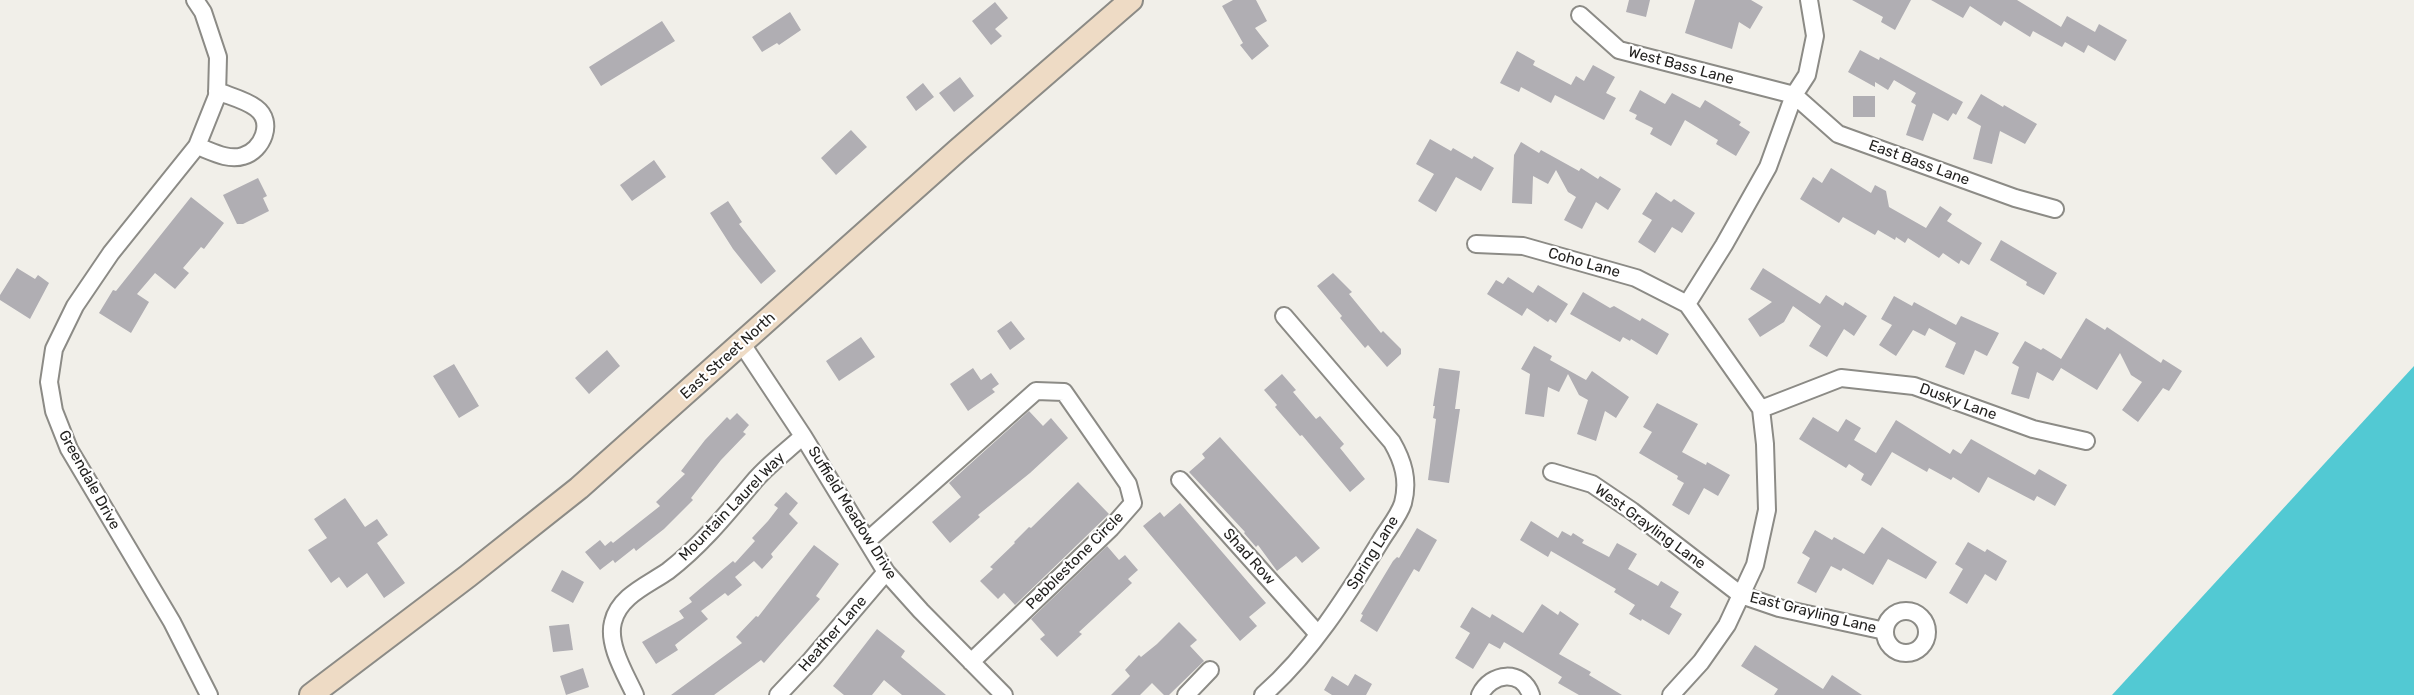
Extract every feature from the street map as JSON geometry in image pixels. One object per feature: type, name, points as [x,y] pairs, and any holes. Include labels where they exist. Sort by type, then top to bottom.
[{"type":"main road","name":"East Street North","points":[[312,695],[579,488],[958,150],[1131,0]]},
{"type":"street","name":"Greendale Drive","points":[[195,0],[203,12],[218,57],[217,96],[197,146],[111,253],[75,306],[54,349],[49,382],[54,411],[69,449],[183,641],[209,695]]},
{"type":"street","points":[[1671,695],[1701,662],[1727,625],[1755,565],[1767,510],[1765,444],[1761,409],[1687,304],[1724,245],[1768,167],[1794,96],[1807,75],[1815,36],[1809,0]]},
{"type":"street","name":"West Bass Lane","points":[[1581,15],[1619,50],[1794,96]]},
{"type":"street","points":[[197,146],[226,157],[243,156],[259,146],[266,131],[264,119],[257,108],[217,91]]},
{"type":"street","name":"East Bass Lane","points":[[1794,96],[1838,134],[2015,198],[2055,209]]},
{"type":"street","name":"Coho Lane","points":[[1476,244],[1523,246],[1636,278],[1687,304]]},
{"type":"street","name":"Spring Lane","points":[[1263,695],[1296,664],[1350,591],[1403,504],[1407,479],[1401,457],[1392,441],[1284,316]]},
{"type":"street","name":"Suffield Meadow Drive","points":[[742,344],[803,436],[886,572],[971,662],[996,692]]},
{"type":"street","name":"Dusky Lane","points":[[1761,409],[1841,378],[1914,386],[2033,429],[2086,441]]},
{"type":"street","name":"Pebblestone Circle","points":[[867,541],[1036,391],[1064,392],[1128,484],[1133,502],[1111,528],[971,662]]},
{"type":"street","name":"Mountain Laurel Way","points":[[635,695],[614,644],[612,625],[617,610],[627,599],[691,552],[728,515],[758,478],[803,436]]},
{"type":"street","name":"West Grayling Lane","points":[[1552,472],[1592,484],[1632,511],[1741,595]]},
{"type":"street","name":"Shad Row","points":[[1180,480],[1317,633]]},
{"type":"street","name":"Heather Lane","points":[[778,695],[812,660],[886,572]]},
{"type":"street","name":"East Grayling Lane","points":[[1741,595],[1779,608],[1885,631]]},
{"type":"street","points":[[1186,695],[1210,670]]},
{"type":"street","points":[[1480,695],[1490,681],[1506,676],[1523,682],[1531,695]]},
{"type":"water","points":[[2414,366],[2414,695],[2112,695]]},
{"type":"building","points":[[1233,0],[1256,0],[1267,21],[1255,28],[1269,46],[1252,60],[1240,45],[1243,43],[1222,6]]},
{"type":"building","points":[[1629,0],[1650,0],[1646,17],[1626,12]]},
{"type":"building","points":[[1695,0],[1751,0],[1763,7],[1750,29],[1739,22],[1732,49],[1685,33]]},
{"type":"building","points":[[1852,0],[1911,0],[1895,30],[1881,22],[1883,17]]},
{"type":"building","points":[[1931,0],[2017,0],[2061,27],[2067,16],[2095,32],[2099,24],[2127,40],[2115,61],[2088,45],[2084,53],[2065,42],[2062,47],[2033,31],[2030,37],[2004,21],[2001,26],[1970,6],[1963,18]]},
{"type":"building","points":[[995,2],[1008,18],[995,29],[1002,36],[991,45],[972,21]]},
{"type":"building","points":[[790,12],[801,30],[779,45],[777,43],[762,52],[752,37]]},
{"type":"building","points":[[662,21],[675,41],[601,86],[589,67]]},
{"type":"building","points":[[1860,50],[1879,60],[1880,57],[1963,102],[1956,115],[1953,113],[1948,121],[1933,113],[1923,141],[1906,135],[1916,105],[1911,102],[1916,93],[1894,80],[1888,90],[1875,82],[1875,87],[1848,72]]},
{"type":"building","points":[[1517,51],[1535,61],[1533,65],[1571,85],[1576,76],[1584,81],[1593,65],[1615,77],[1606,93],[1616,98],[1604,120],[1555,95],[1551,103],[1521,87],[1519,92],[1500,83]]},
{"type":"building","points":[[960,77],[974,96],[954,112],[939,93]]},
{"type":"building","points":[[923,83],[934,97],[916,111],[906,97]]},
{"type":"building","points":[[1640,90],[1665,104],[1672,93],[1700,108],[1705,100],[1741,122],[1739,125],[1750,132],[1736,156],[1716,144],[1718,140],[1685,120],[1671,146],[1650,134],[1653,128],[1635,119],[1637,115],[1629,111]]},
{"type":"building","points":[[1981,94],[2037,124],[2025,144],[2000,131],[1992,164],[1973,159],[1981,126],[1967,118]]},
{"type":"building","points":[[1853,96],[1875,96],[1875,117],[1853,117]]},
{"type":"building","points":[[851,130],[867,147],[836,175],[821,158]]},
{"type":"building","points":[[1430,139],[1451,151],[1453,148],[1472,159],[1474,156],[1494,168],[1481,191],[1456,177],[1436,212],[1418,201],[1434,174],[1416,164]]},
{"type":"building","points":[[1521,142],[1579,171],[1581,168],[1598,179],[1600,176],[1621,189],[1608,210],[1596,202],[1582,229],[1564,220],[1576,197],[1568,192],[1556,170],[1548,184],[1533,176],[1532,204],[1512,203],[1514,155]]},
{"type":"building","points":[[654,160],[666,177],[632,201],[620,185]]},
{"type":"building","points":[[1831,168],[1871,193],[1875,185],[1886,191],[1889,207],[1926,228],[1940,206],[1952,214],[1947,221],[1982,243],[1969,265],[1961,260],[1959,264],[1943,253],[1939,258],[1908,238],[1905,243],[1878,230],[1875,235],[1843,217],[1839,223],[1800,199],[1813,177],[1822,183]]},
{"type":"building","points":[[258,178],[267,196],[263,198],[269,211],[243,224],[237,224],[223,195]]},
{"type":"building","points":[[1656,192],[1671,202],[1674,199],[1695,213],[1682,233],[1672,227],[1655,253],[1638,242],[1652,220],[1642,214]]},
{"type":"building","points":[[191,197],[224,223],[204,249],[201,247],[183,268],[189,273],[175,289],[155,273],[137,294],[149,302],[131,333],[99,313],[113,290],[116,291]]},
{"type":"building","points":[[728,201],[742,222],[739,224],[776,271],[761,284],[733,249],[710,213]]},
{"type":"building","points":[[2001,240],[2057,273],[2044,295],[1990,260]]},
{"type":"building","points":[[17,268],[35,279],[38,275],[49,283],[30,319],[0,300],[0,295]]},
{"type":"building","points":[[1763,268],[1820,304],[1826,295],[1843,306],[1845,302],[1867,316],[1854,336],[1844,329],[1827,357],[1809,346],[1821,326],[1793,306],[1784,322],[1760,337],[1748,319],[1772,302],[1750,289]]},
{"type":"building","points":[[1333,273],[1352,292],[1349,294],[1381,333],[1383,331],[1401,349],[1401,354],[1387,367],[1368,345],[1365,348],[1317,286]]},
{"type":"building","points":[[1508,277],[1533,293],[1538,285],[1568,304],[1556,323],[1550,319],[1548,322],[1527,308],[1522,316],[1487,294],[1496,280],[1503,284]]},
{"type":"building","points":[[1583,292],[1610,308],[1614,306],[1640,321],[1642,318],[1669,334],[1657,355],[1631,339],[1630,341],[1623,337],[1620,342],[1570,314]]},
{"type":"building","points":[[1894,296],[1912,306],[1914,302],[1956,325],[1961,316],[1999,333],[1987,356],[1975,350],[1964,375],[1945,367],[1956,343],[1929,328],[1925,336],[1913,330],[1896,356],[1879,345],[1892,325],[1881,319]]},
{"type":"building","points":[[2086,318],[2105,330],[2107,327],[2161,363],[2163,359],[2182,371],[2169,391],[2163,388],[2138,422],[2122,410],[2142,382],[2131,375],[2120,353],[2097,390],[2061,368],[2053,381],[2037,372],[2029,399],[2011,394],[2019,367],[2012,363],[2025,341],[2061,359]]},
{"type":"building","points":[[1011,321],[1025,339],[1010,350],[997,331]]},
{"type":"building","points":[[861,337],[875,357],[839,381],[826,361]]},
{"type":"building","points":[[1534,346],[1552,356],[1550,360],[1586,380],[1592,371],[1629,397],[1616,418],[1605,411],[1596,441],[1577,434],[1588,400],[1579,395],[1568,374],[1559,392],[1548,387],[1544,417],[1525,414],[1530,374],[1521,369]]},
{"type":"building","points":[[607,350],[620,366],[589,394],[575,378]]},
{"type":"building","points":[[454,364],[479,406],[459,418],[433,376]]},
{"type":"building","points":[[973,368],[981,380],[991,373],[999,384],[992,389],[995,392],[968,411],[950,384]]},
{"type":"building","points":[[1439,368],[1460,371],[1455,409],[1460,409],[1449,483],[1428,480],[1436,419],[1433,418],[1435,406],[1433,406]]},
{"type":"building","points":[[1282,374],[1296,390],[1293,392],[1316,419],[1320,416],[1344,444],[1340,448],[1365,479],[1350,492],[1275,407],[1277,405],[1264,390]]},
{"type":"building","points":[[1657,403],[1698,424],[1682,452],[1730,475],[1718,496],[1704,488],[1689,515],[1672,505],[1684,483],[1677,479],[1678,476],[1639,453],[1652,432],[1643,427]]},
{"type":"building","points":[[1029,411],[1043,426],[1051,418],[1068,438],[1030,473],[978,515],[980,517],[950,543],[932,522],[961,497],[949,483]]},
{"type":"building","points":[[737,413],[749,425],[743,432],[746,434],[721,460],[691,498],[693,500],[664,529],[636,551],[634,548],[615,563],[613,560],[600,570],[585,552],[600,540],[605,546],[611,541],[613,543],[660,506],[656,502],[685,474],[681,471],[705,440],[727,417],[730,420]]},
{"type":"building","points":[[1813,417],[1838,432],[1846,419],[1861,428],[1854,440],[1876,453],[1896,420],[1950,454],[1953,449],[1961,454],[1971,439],[2035,475],[2039,469],[2067,485],[2055,506],[2037,496],[2034,501],[1988,477],[1979,493],[1953,477],[1951,480],[1929,468],[1927,472],[1892,452],[1871,486],[1861,480],[1864,474],[1849,464],[1846,468],[1799,439]]},
{"type":"building","points":[[1220,437],[1320,548],[1302,563],[1296,556],[1277,571],[1258,545],[1256,547],[1189,472],[1205,458],[1202,454]]},
{"type":"building","points":[[1078,482],[1109,514],[1015,605],[1004,593],[998,599],[980,581],[993,569],[990,567],[1014,542]]},
{"type":"building","points":[[786,492],[798,503],[789,514],[798,523],[771,554],[773,557],[762,569],[754,561],[735,577],[742,585],[728,596],[725,593],[701,611],[708,619],[675,645],[678,650],[656,664],[642,642],[684,618],[679,611],[692,602],[689,598],[733,561],[735,563],[755,541],[752,538],[778,508],[774,505]]},
{"type":"building","points":[[345,498],[365,527],[377,519],[388,535],[377,543],[405,583],[384,598],[367,573],[347,588],[339,577],[331,583],[308,550],[327,538],[314,519]]},
{"type":"building","points":[[1180,503],[1266,603],[1249,617],[1257,626],[1240,641],[1143,526],[1160,512],[1164,517]]},
{"type":"building","points":[[1531,521],[1558,538],[1562,531],[1571,536],[1573,533],[1584,540],[1582,543],[1609,557],[1617,543],[1637,554],[1628,569],[1658,586],[1661,581],[1679,592],[1670,607],[1682,614],[1669,635],[1629,614],[1635,605],[1614,592],[1616,589],[1551,551],[1548,557],[1520,540]]},
{"type":"building","points":[[1882,527],[1937,562],[1926,579],[1888,559],[1873,585],[1843,568],[1841,571],[1831,566],[1816,593],[1797,583],[1810,558],[1802,553],[1815,530],[1832,540],[1834,537],[1864,554]]},
{"type":"building","points":[[1417,528],[1437,540],[1419,572],[1414,569],[1377,632],[1360,621],[1363,615],[1361,614],[1393,561],[1399,558]]},
{"type":"building","points":[[1968,542],[1985,552],[1987,549],[2007,561],[1996,581],[1985,574],[1967,604],[1949,593],[1963,569],[1955,564]]},
{"type":"building","points":[[814,545],[839,564],[816,596],[820,599],[764,663],[761,660],[714,695],[671,695],[742,643],[736,637],[756,616],[758,617]]},
{"type":"building","points":[[1107,546],[1119,560],[1125,555],[1138,570],[1128,579],[1132,583],[1079,632],[1082,634],[1057,657],[1040,639],[1045,635],[1031,619]]},
{"type":"building","points":[[562,570],[584,582],[573,603],[551,591]]},
{"type":"building","points":[[1542,604],[1558,615],[1560,611],[1579,624],[1559,654],[1591,672],[1589,675],[1622,695],[1579,695],[1558,683],[1562,677],[1504,642],[1500,649],[1489,643],[1473,669],[1455,658],[1470,633],[1460,627],[1472,607],[1490,618],[1492,614],[1523,633]]},
{"type":"building","points":[[1179,622],[1197,640],[1190,646],[1204,661],[1169,695],[1164,695],[1152,683],[1140,695],[1111,695],[1130,676],[1125,670],[1139,655],[1141,657],[1157,644]]},
{"type":"building","points":[[569,624],[573,650],[553,652],[549,626]]},
{"type":"building","points":[[877,629],[905,651],[901,657],[946,695],[902,695],[884,680],[872,695],[844,695],[833,686]]},
{"type":"building","points":[[1755,645],[1823,689],[1832,675],[1862,695],[1774,695],[1778,689],[1741,666]]},
{"type":"building","points":[[583,668],[589,687],[566,695],[560,676]]},
{"type":"building","points":[[1355,674],[1372,684],[1366,695],[1332,695],[1324,690],[1332,676],[1348,686]]}]
